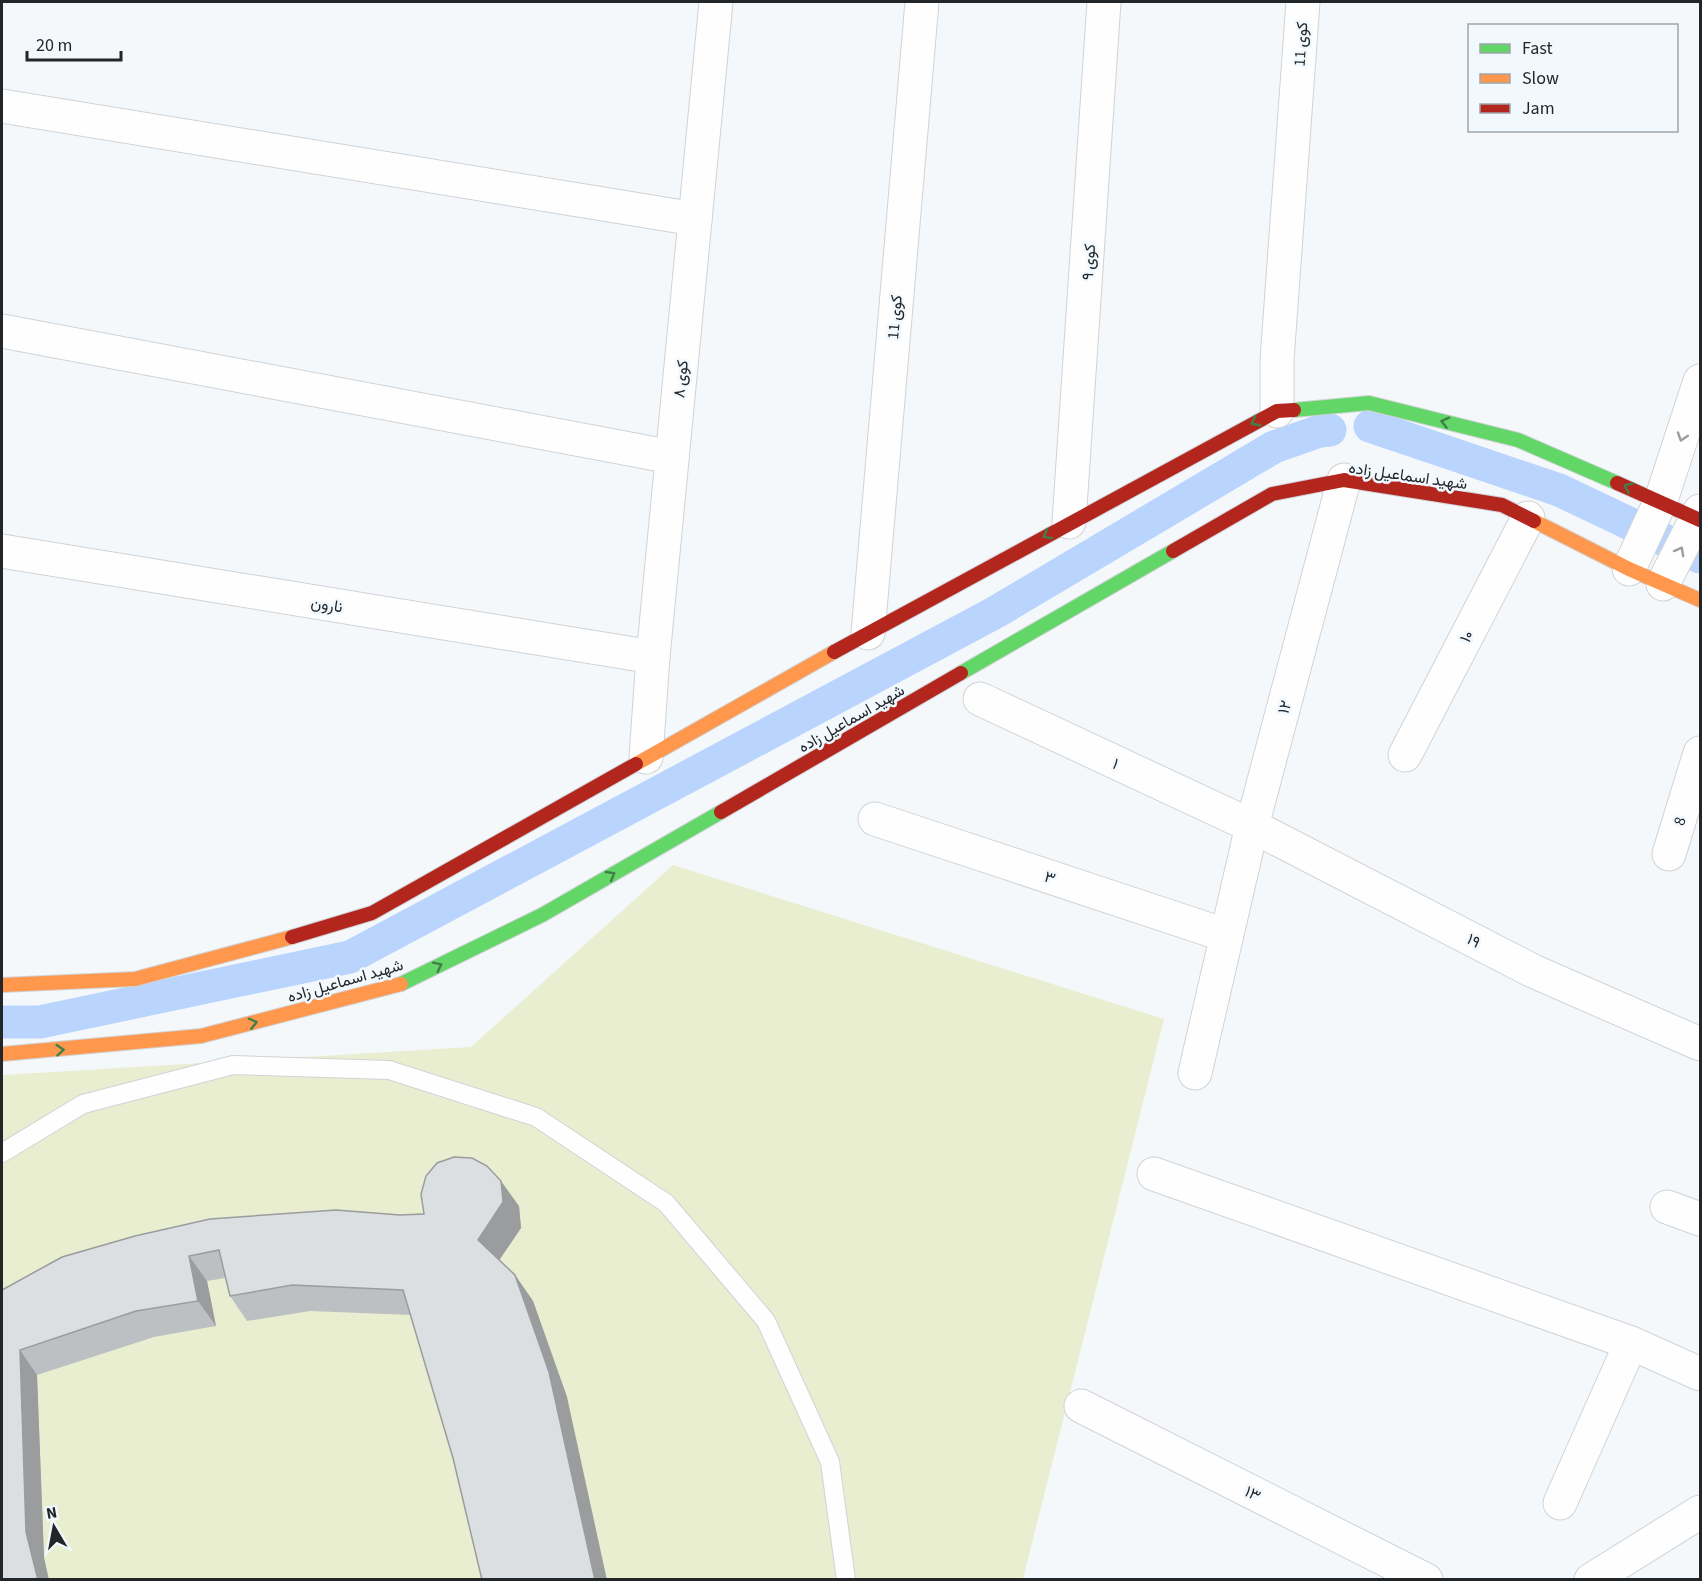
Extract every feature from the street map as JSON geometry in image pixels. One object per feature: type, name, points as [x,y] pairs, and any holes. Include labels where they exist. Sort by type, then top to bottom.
[{"type":"street","name":"کوی ۸","points":[[646,758],[653,657],[695,219],[710,2]]},
{"type":"street","name":"کوی 11","points":[[868,633],[922,2]]},
{"type":"street","name":"کوی ۹","points":[[1069,522],[1104,2]]},
{"type":"street","name":"کوی 11","points":[[1277,411],[1277,360],[1303,2]]},
{"type":"street","points":[[2,106],[695,219]]},
{"type":"street","points":[[2,331],[672,457]]},
{"type":"street","points":[[1629,569],[1661,500],[1701,381]]},
{"type":"street","points":[[2,985],[135,980],[267,945],[372,913],[868,633],[1277,411],[1369,404],[1518,440],[1700,516],[1663,584]]},
{"type":"street","name":"شهید اسماعیل زاده","points":[[2,1054],[201,1036],[398,986],[542,915],[1272,494],[1344,480],[1502,505],[1629,569],[1701,600]]},
{"type":"street","name":"۱۲","points":[[1195,1073],[1225,934],[1252,826],[1344,480]]},
{"type":"street","name":"۱۰","points":[[1404,754],[1528,518]]},
{"type":"street","name":"نارون","points":[[2,551],[653,657]]},
{"type":"street","name":"۱","points":[[980,699],[1252,826]]},
{"type":"street","name":"8","points":[[1669,854],[1701,753]]},
{"type":"street","name":"۳","points":[[875,819],[1225,934]]},
{"type":"street","name":"۱۹","points":[[1252,826],[1533,971],[1701,1044]]},
{"type":"street","points":[[1154,1174],[1631,1343],[1701,1374]]},
{"type":"street","points":[[1667,1207],[1701,1219]]},
{"type":"street","points":[[1560,1503],[1631,1343]]},
{"type":"street","name":"۱۳","points":[[1081,1406],[1426,1580]]},
{"type":"street","points":[[1591,1580],[1701,1512]]},
{"type":"lane","points":[[2,1153],[83,1104],[233,1065],[389,1070],[536,1117],[666,1203],[766,1321],[830,1462],[846,1580]]},
{"type":"green space","points":[[673,865],[1164,1019],[1023,1579],[2,1580],[2,1075],[471,1047]]},
{"type":"building","points":[[454,1157],[472,1158],[487,1166],[501,1181],[503,1202],[478,1240],[515,1275],[549,1372],[595,1580],[482,1580],[453,1458],[403,1290],[292,1285],[230,1296],[219,1250],[189,1256],[198,1301],[136,1311],[20,1350],[26,1532],[38,1580],[2,1580],[2,1290],[62,1257],[135,1236],[210,1219],[336,1210],[400,1215],[424,1214],[421,1194],[426,1176],[437,1163]]},
{"type":"waterway","points":[[1370,426],[1559,490],[1700,557]]},
{"type":"waterway","points":[[2,1022],[40,1022],[350,957],[996,612],[1274,447],[1320,431],[1330,430]]},
{"type":"traffic: fast","points":[[1294,410],[1369,403],[1518,440],[1617,483]]},
{"type":"traffic: fast","points":[[961,673],[1173,551]]},
{"type":"traffic: fast","points":[[401,984],[542,915],[721,812]]},
{"type":"traffic: slow","points":[[1534,521],[1629,569],[1700,600]]},
{"type":"traffic: slow","points":[[636,764],[834,652]]},
{"type":"traffic: slow","points":[[2,985],[135,979],[292,937]]},
{"type":"traffic: slow","points":[[2,1054],[201,1036],[401,984]]},
{"type":"traffic: jam","points":[[834,652],[1277,411],[1294,410]]},
{"type":"traffic: jam","points":[[1173,551],[1272,494],[1344,480],[1502,505],[1534,521]]},
{"type":"traffic: jam","points":[[1617,483],[1700,520]]},
{"type":"traffic: jam","points":[[721,812],[961,673]]},
{"type":"traffic: jam","points":[[292,937],[372,913],[636,764]]}]
